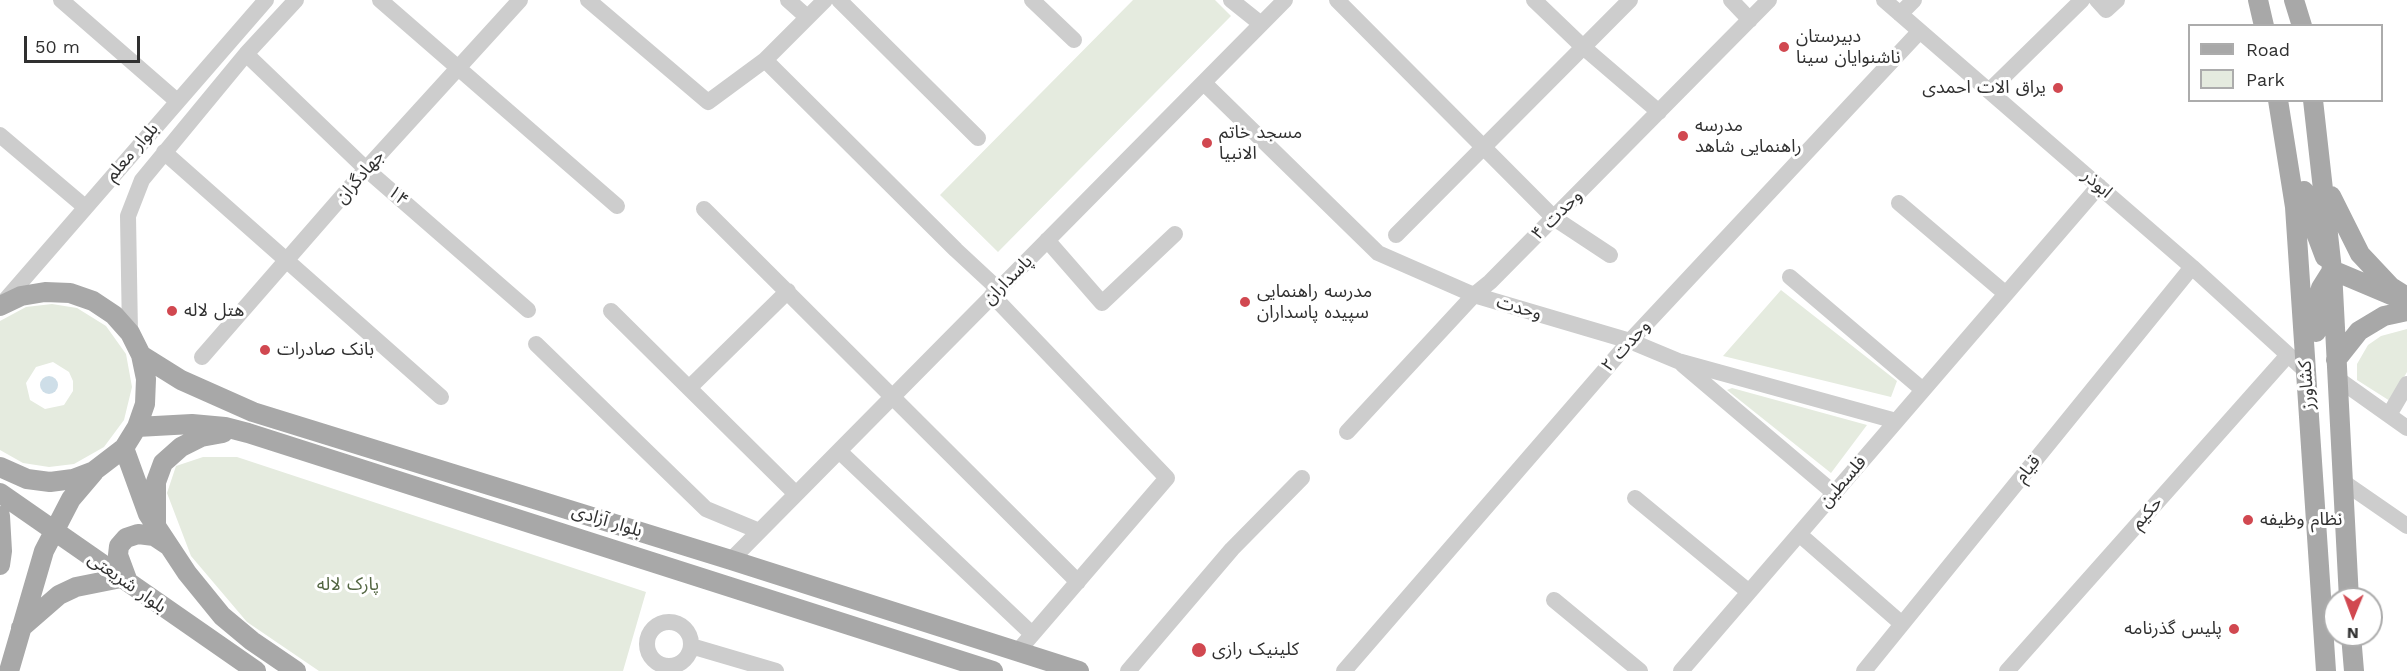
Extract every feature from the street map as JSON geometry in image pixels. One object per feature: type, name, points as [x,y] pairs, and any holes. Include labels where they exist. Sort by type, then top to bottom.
[{"type":"main road","points":[[2258,0],[2264,24]]},
{"type":"main road","points":[[2295,0],[2301,24]]},
{"type":"main road","name":"کشاورز","points":[[2280,102],[2295,207],[2326,671]]},
{"type":"main road","points":[[2281,102],[2311,220],[2332,270],[2407,300]]},
{"type":"main road","name":"کشاورز","points":[[2313,102],[2324,180],[2332,270],[2348,587]]},
{"type":"main road","points":[[2324,180],[2360,254],[2391,287],[2407,300]]},
{"type":"main road","points":[[2314,496],[2321,454],[2315,308],[2321,288],[2332,270]]},
{"type":"main road","points":[[0,306],[21,296],[45,292],[70,293],[93,301],[114,315],[130,333],[141,355],[146,379],[145,404],[137,427],[124,448],[94,471],[71,499],[44,551],[9,671]]},
{"type":"main road","points":[[2337,370],[2348,341],[2359,331],[2384,316],[2407,311]]},
{"type":"main road","name":"بلوار آزادی","points":[[141,355],[181,381],[253,412],[1079,671]]},
{"type":"main road","name":"بلوار آزادی","points":[[137,427],[192,424],[225,427],[248,433],[993,671]]},
{"type":"main road","points":[[156,525],[156,482],[163,463],[181,447],[201,437],[248,433]]},
{"type":"main road","points":[[124,448],[148,514],[222,616],[252,641],[296,671]]},
{"type":"main road","points":[[0,467],[27,479],[50,482],[73,479],[94,471]]},
{"type":"main road","name":"بلوار شریعتی","points":[[0,493],[256,671]]},
{"type":"main road","points":[[0,516],[2,551],[0,565]]},
{"type":"main road","points":[[21,628],[59,595],[76,587],[124,580],[118,555],[119,546],[126,538],[138,534],[154,536],[169,546]]},
{"type":"main road","points":[[2352,647],[2354,671]]},
{"type":"street","points":[[61,0],[177,101]]},
{"type":"street","name":"بلوار معلم","points":[[0,306],[266,0]]},
{"type":"street","name":"بلوار معلم","points":[[130,333],[128,216],[142,180],[246,54],[296,0]]},
{"type":"street","points":[[380,0],[616,206]]},
{"type":"street","name":"جهادگران","points":[[202,357],[366,169],[520,0]]},
{"type":"street","points":[[588,0],[708,102],[765,60],[825,0]]},
{"type":"street","points":[[788,0],[807,17]]},
{"type":"street","points":[[839,0],[978,138]]},
{"type":"street","points":[[1032,0],[1074,40]]},
{"type":"street","points":[[1231,0],[1262,24]]},
{"type":"street","name":"پاسداران","points":[[731,560],[995,292],[1205,84],[1285,0]]},
{"type":"street","points":[[1337,0],[1554,218],[1610,255]]},
{"type":"street","points":[[1534,0],[1582,46],[1659,112]]},
{"type":"street","points":[[1396,235],[1630,0]]},
{"type":"street","points":[[1731,0],[1750,20]]},
{"type":"street","name":"وحدت ۴","points":[[1347,432],[1474,295],[1554,218],[1769,0]]},
{"type":"street","name":"ابوذر","points":[[1884,0],[2192,267],[2307,372]]},
{"type":"street","points":[[1900,14],[1914,0]]},
{"type":"street","points":[[1989,91],[2082,0]]},
{"type":"street","name":"وحدت ۲","points":[[1344,671],[1630,341],[1920,31]]},
{"type":"street","name":"۱۴","points":[[246,54],[366,169],[528,309]]},
{"type":"street","points":[[765,60],[956,250],[1167,478],[1018,651]]},
{"type":"street","name":"وحدت","points":[[1205,84],[1378,253],[1474,295],[1630,341],[1678,361],[1896,421]]},
{"type":"street","points":[[0,135],[85,207]]},
{"type":"street","points":[[164,152],[441,397]]},
{"type":"street","name":"فلسطین","points":[[1681,671],[2099,186]]},
{"type":"street","points":[[1899,203],[2006,294]]},
{"type":"street","points":[[704,209],[894,395],[1078,582]]},
{"type":"street","points":[[1047,240],[1102,303],[1175,234]]},
{"type":"street","name":"قیام","points":[[1864,671],[2192,267]]},
{"type":"street","points":[[1790,277],[1923,390]]},
{"type":"street","points":[[689,388],[788,291]]},
{"type":"street","points":[[611,311],[795,493]]},
{"type":"street","points":[[536,344],[706,509],[759,531]]},
{"type":"street","name":"حکیم","points":[[2007,671],[2288,355]]},
{"type":"street","points":[[1678,361],[1834,493]]},
{"type":"street","points":[[2337,370],[2407,428]]},
{"type":"street","points":[[2389,415],[2407,384]]},
{"type":"street","points":[[839,451],[1032,634]]},
{"type":"street","points":[[1128,671],[1232,549],[1302,478]]},
{"type":"street","points":[[2342,481],[2407,526]]},
{"type":"street","points":[[1635,498],[1749,592]]},
{"type":"street","points":[[1800,534],[1902,624]]},
{"type":"street","points":[[1554,600],[1640,671]]},
{"type":"street","points":[[662,623],[677,623],[688,633],[691,646],[689,653],[680,663],[665,668],[649,653],[648,638],[662,623]]},
{"type":"street","points":[[691,646],[776,671]]},
{"type":"green space","points":[[1133,0],[1215,0],[1231,16],[998,252],[940,195]]},
{"type":"green space","points":[[1781,290],[1897,381],[1891,397],[1723,356]]},
{"type":"green space","points":[[52,304],[77,308],[106,326],[126,354],[132,387],[124,420],[104,447],[74,464],[49,467],[23,463],[0,450],[0,321],[26,307]],"holes":[[[53,362],[69,372],[73,381],[73,391],[64,405],[45,409],[30,400],[26,383],[36,367]]]},
{"type":"green space","points":[[2407,329],[2407,372],[2390,401],[2357,380],[2357,364],[2368,345],[2381,336]]},
{"type":"green space","points":[[1732,388],[1867,425],[1831,473],[1727,390]]},
{"type":"green space","name":"پارک لاله","points":[[203,457],[237,457],[646,592],[623,671],[319,671],[247,622],[191,556],[167,493],[176,466]]},
{"type":"shaded area","points":[[49,376],[57,381],[58,385],[53,393],[49,394],[41,389],[40,385],[45,377]]},
{"type":"place","name":"دبیرستان ناشنوایان سینا","points":[[1784,47]]},
{"type":"place","name":"یراق الات احمدی","points":[[2058,88]]},
{"type":"place","name":"مدرسه راهنمایی شاهد","points":[[1683,136]]},
{"type":"place","name":"مسجد خاتم الانبیا","points":[[1207,143]]},
{"type":"place","name":"مدرسه راهنمایی سپیده پاسداران","points":[[1245,302]]},
{"type":"place","name":"هتل لاله","points":[[172,311]]},
{"type":"place","name":"بانک صادرات","points":[[265,350]]},
{"type":"place","name":"نظام وظیفه","points":[[2248,520]]},
{"type":"place","name":"پلیس گذرنامه","points":[[2234,629]]},
{"type":"place","name":"کلینیک رازی","points":[[1199,650]]}]
